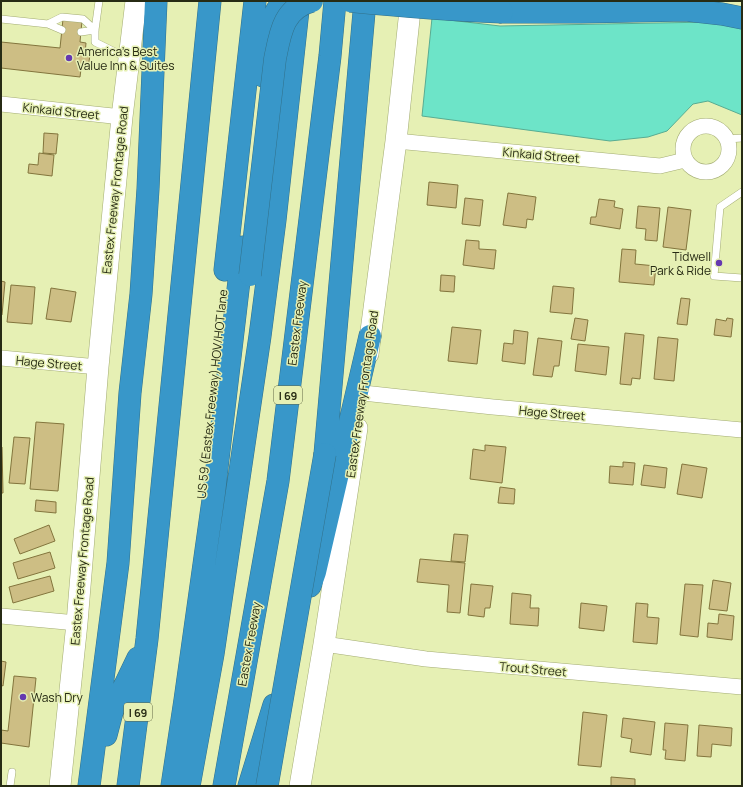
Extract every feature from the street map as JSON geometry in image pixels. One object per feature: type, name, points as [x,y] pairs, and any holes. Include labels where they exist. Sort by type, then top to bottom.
[{"type":"highway","points":[[90,786],[118,563],[130,393],[141,294],[148,189],[156,1]]},
{"type":"highway","name":"I 69","points":[[128,786],[147,638],[210,1]]},
{"type":"highway","name":"US 59 (Eastex Freeway) HOV/HOT lane","points":[[166,786],[209,421],[255,1]]},
{"type":"highway","points":[[184,786],[196,685],[230,444],[268,35],[277,9],[286,1]]},
{"type":"highway","points":[[189,786],[213,654],[260,336],[275,220],[299,1]]},
{"type":"highway","points":[[172,786],[275,59],[281,30],[288,17],[294,9],[304,3],[312,1]]},
{"type":"highway","name":"Eastex Freeway","points":[[224,786],[278,481],[330,56],[335,1]]},
{"type":"highway","points":[[350,1],[456,11],[508,5]]},
{"type":"highway","points":[[268,786],[325,454],[365,1]]},
{"type":"highway","points":[[467,1],[581,12],[686,10],[742,18]]},
{"type":"highway","points":[[249,786],[315,572],[370,336]]},
{"type":"highway","points":[[90,786],[112,712],[147,638]]},
{"type":"main road","name":"Eastex Freeway Frontage Road","points":[[60,786],[77,622],[98,367],[122,117],[136,1]]},
{"type":"main road","name":"Eastex Freeway Frontage Road","points":[[300,786],[324,644],[363,393],[396,141],[411,1]]},
{"type":"street","name":"Kinkaid Street","points":[[1,104],[122,117]]},
{"type":"street","points":[[710,126],[735,139],[729,147],[729,155],[725,162],[720,168],[712,172],[704,173],[697,171],[685,160],[683,146],[685,138],[696,128],[710,126]]},
{"type":"street","name":"Kinkaid Street","points":[[396,141],[660,166],[685,160]]},
{"type":"street","name":"Hage Street","points":[[1,358],[98,367]]},
{"type":"street","name":"Hage Street","points":[[363,393],[501,408],[742,430]]},
{"type":"street","points":[[1,616],[77,622]]},
{"type":"street","name":"Trout Street","points":[[324,644],[426,660],[742,687]]},
{"type":"lane","points":[[99,1],[95,42],[129,59]]},
{"type":"lane","points":[[48,24],[62,17],[83,19],[95,30]]},
{"type":"lane","points":[[1,19],[48,24],[62,30]]},
{"type":"lane","points":[[81,32],[95,30]]},
{"type":"lane","points":[[742,192],[720,207],[714,276],[742,278]]},
{"type":"lane","points":[[10,786],[12,772]]},
{"type":"water","points":[[432,18],[500,26],[711,22],[737,27],[742,29],[742,115],[708,101],[693,104],[667,131],[648,137],[610,141],[422,116]]},
{"type":"building","points":[[63,19],[82,21],[80,42],[86,43],[85,54],[90,54],[88,70],[81,69],[80,77],[1,68],[1,42],[60,48]]},
{"type":"building","points":[[44,133],[58,134],[56,154],[43,153]]},
{"type":"building","points":[[39,153],[54,155],[52,176],[28,173],[29,164],[38,165]]},
{"type":"building","points":[[429,182],[458,185],[456,208],[427,205]]},
{"type":"building","points":[[508,193],[536,197],[533,220],[527,219],[526,228],[503,225]]},
{"type":"building","points":[[465,198],[483,200],[480,226],[462,224]]},
{"type":"building","points":[[599,199],[615,201],[614,207],[623,209],[620,229],[590,224],[591,217],[596,217]]},
{"type":"building","points":[[638,206],[660,208],[657,241],[645,240],[646,229],[636,228]]},
{"type":"building","points":[[668,207],[691,210],[686,250],[663,247]]},
{"type":"building","points":[[466,240],[479,241],[479,249],[496,250],[494,269],[463,265]]},
{"type":"building","points":[[622,249],[636,250],[635,264],[656,266],[654,285],[619,282]]},
{"type":"building","points":[[441,275],[455,276],[454,292],[440,291]]},
{"type":"building","points":[[1,281],[5,282],[2,315],[1,315]]},
{"type":"building","points":[[11,285],[35,287],[32,324],[7,322]]},
{"type":"building","points":[[553,286],[574,288],[572,314],[550,312]]},
{"type":"building","points":[[51,288],[76,292],[71,322],[46,319]]},
{"type":"building","points":[[681,298],[690,299],[687,325],[677,324]]},
{"type":"building","points":[[575,318],[588,320],[585,341],[571,339]]},
{"type":"building","points":[[727,318],[733,319],[731,337],[714,335],[716,319],[726,321]]},
{"type":"building","points":[[452,327],[481,330],[477,364],[448,361]]},
{"type":"building","points":[[514,330],[528,332],[525,364],[502,361],[504,343],[513,344]]},
{"type":"building","points":[[625,333],[644,335],[640,379],[632,378],[631,385],[620,384]]},
{"type":"building","points":[[658,337],[678,339],[674,381],[654,379]]},
{"type":"building","points":[[538,338],[562,341],[559,366],[554,366],[552,377],[533,375]]},
{"type":"building","points":[[578,344],[609,347],[606,375],[575,371]]},
{"type":"building","points":[[36,422],[64,424],[58,491],[30,489]]},
{"type":"building","points":[[14,437],[30,438],[25,484],[9,483]]},
{"type":"building","points":[[485,445],[506,447],[502,483],[470,479],[473,449],[485,451]]},
{"type":"building","points":[[2,447],[3,493],[1,493]]},
{"type":"building","points":[[623,462],[635,463],[633,485],[609,483],[610,466],[623,467]]},
{"type":"building","points":[[682,464],[707,468],[702,498],[677,494]]},
{"type":"building","points":[[644,465],[667,468],[665,488],[641,485]]},
{"type":"building","points":[[500,487],[515,489],[514,504],[498,503]]},
{"type":"building","points":[[36,500],[56,502],[56,513],[35,511]]},
{"type":"building","points":[[49,525],[55,541],[20,554],[14,539]]},
{"type":"building","points":[[454,534],[468,535],[465,562],[451,561]]},
{"type":"building","points":[[50,552],[55,568],[18,579],[13,563]]},
{"type":"building","points":[[420,559],[465,563],[460,613],[447,612],[449,585],[417,582]]},
{"type":"building","points":[[50,576],[54,591],[13,603],[9,587]]},
{"type":"building","points":[[713,580],[731,583],[727,611],[709,609]]},
{"type":"building","points":[[471,584],[493,586],[490,608],[485,608],[484,617],[468,615]]},
{"type":"building","points":[[685,584],[703,585],[698,637],[680,635]]},
{"type":"building","points":[[512,593],[531,595],[530,608],[539,608],[538,626],[510,624]]},
{"type":"building","points":[[581,603],[607,606],[604,631],[579,628]]},
{"type":"building","points":[[636,603],[648,604],[647,617],[659,618],[657,644],[633,642]]},
{"type":"building","points":[[719,614],[734,616],[732,640],[707,637],[708,623],[718,624]]},
{"type":"building","points":[[1,661],[6,662],[3,686],[1,685]]},
{"type":"building","points":[[14,676],[36,678],[29,747],[1,743],[1,730],[8,731]]},
{"type":"building","points":[[583,712],[607,715],[601,767],[578,765]]},
{"type":"building","points":[[623,718],[655,722],[651,755],[630,752],[632,739],[621,737]]},
{"type":"building","points":[[665,723],[688,725],[685,761],[665,759],[666,750],[663,750]]},
{"type":"building","points":[[699,725],[732,728],[731,746],[712,744],[711,757],[697,756]]},
{"type":"building","points":[[611,777],[635,779],[635,786],[611,786]]},
{"type":"place","name":"America’s Best Value Inn & Suites","points":[[69,58]]},
{"type":"place","name":"Tidwell Park & Ride","points":[[719,263]]},
{"type":"place","name":"Wash Dry","points":[[23,697]]}]
